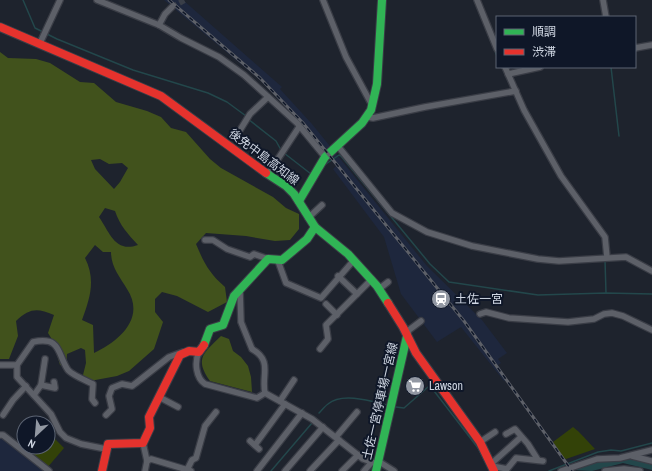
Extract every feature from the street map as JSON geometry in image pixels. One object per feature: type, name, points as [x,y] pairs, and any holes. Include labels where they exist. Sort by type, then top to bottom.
[{"type":"main road","points":[[299,201],[325,158],[368,117],[372,106],[376,84],[382,0]]},
{"type":"main road","name":"後免中島高知線","points":[[0,27],[161,96],[286,186],[299,201],[308,218],[315,227],[354,260],[372,279],[434,381],[480,442],[492,467]]},
{"type":"main road","points":[[102,471],[108,444],[115,445],[132,442],[143,443],[150,428],[149,417],[183,352],[199,352],[204,346],[212,328],[220,327],[226,322],[230,303],[251,277],[268,259],[278,262],[307,239],[315,227]]},
{"type":"main road","name":"土佐一宮停車場一宮線","points":[[376,465],[407,336]]},
{"type":"street","points":[[40,43],[60,0]]},
{"type":"street","points":[[97,0],[159,25],[219,57],[244,75],[268,97],[299,127],[325,158]]},
{"type":"street","points":[[323,0],[346,57],[372,106]]},
{"type":"street","points":[[477,0],[496,47]]},
{"type":"street","points":[[603,0],[606,16]]},
{"type":"street","points":[[159,25],[164,14],[172,7]]},
{"type":"street","points":[[636,48],[652,45]]},
{"type":"street","points":[[505,68],[513,92],[561,176],[605,237],[604,257]]},
{"type":"street","points":[[508,74],[535,68]]},
{"type":"street","points":[[368,117],[372,118],[424,107],[513,92]]},
{"type":"street","points":[[237,135],[250,114],[268,97]]},
{"type":"street","points":[[268,174],[299,127]]},
{"type":"street","points":[[337,145],[392,213],[416,228],[472,246],[538,259],[559,260],[626,257],[652,271]]},
{"type":"street","points":[[308,218],[322,206]]},
{"type":"street","points":[[205,240],[213,240],[227,249],[250,257],[254,254],[268,259]]},
{"type":"street","points":[[278,262],[286,283],[321,298],[338,276],[354,260]]},
{"type":"street","points":[[338,276],[357,294]]},
{"type":"street","points":[[320,349],[328,339],[326,326],[372,279]]},
{"type":"street","points":[[379,289],[388,282]]},
{"type":"street","points":[[240,291],[241,322],[252,349],[260,354],[264,360],[265,393]]},
{"type":"street","points":[[326,304],[337,315]]},
{"type":"street","points":[[480,314],[486,312],[509,318],[568,322],[594,319],[604,314],[612,313],[623,316],[652,330]]},
{"type":"street","points":[[407,336],[409,330],[421,321]]},
{"type":"street","points":[[95,403],[92,399],[93,384],[71,373],[59,350],[45,340],[33,342],[17,365],[17,377],[51,414],[60,432],[66,438],[81,444],[106,449]]},
{"type":"street","points":[[106,415],[112,409],[108,396],[112,388],[122,384],[132,386],[143,379],[169,357],[183,352]]},
{"type":"street","points":[[199,352],[197,360],[198,374],[201,381],[206,384],[257,398],[265,393]]},
{"type":"street","points":[[34,395],[41,385],[46,359]]},
{"type":"street","points":[[0,365],[17,365]]},
{"type":"street","points":[[255,445],[282,403],[294,380]]},
{"type":"street","points":[[41,385],[55,388],[54,382]]},
{"type":"street","points":[[4,415],[13,400],[26,386]]},
{"type":"street","points":[[265,393],[302,413],[323,427],[358,455],[376,465],[394,471]]},
{"type":"street","points":[[159,397],[178,407]]},
{"type":"street","points":[[147,461],[151,459],[189,470],[192,460],[196,458],[205,426],[216,412]]},
{"type":"street","points":[[310,471],[357,412]]},
{"type":"street","points":[[257,471],[302,413]]},
{"type":"street","points":[[285,471],[323,427]]},
{"type":"street","points":[[492,467],[507,469],[516,458],[541,460],[515,429],[506,434]]},
{"type":"street","points":[[480,442],[495,432]]},
{"type":"street","points":[[0,435],[3,434],[49,471]]},
{"type":"street","points":[[492,467],[521,437]]},
{"type":"street","points":[[143,443],[147,461],[145,471]]},
{"type":"street","points":[[642,456],[652,450]]},
{"type":"street","points":[[342,471],[358,455]]},
{"type":"street","points":[[561,471],[597,459],[642,456],[652,461]]},
{"type":"street","points":[[364,471],[376,465]]},
{"type":"street","points":[[605,471],[624,469],[640,471]]},
{"type":"shaded area","points":[[164,0],[183,0],[282,87],[280,89],[312,124],[427,266],[482,320],[507,353],[498,359],[501,363],[498,365],[507,379],[504,381],[461,327],[437,342],[401,294],[384,237],[333,169],[336,166],[322,148],[291,111],[259,79]]},
{"type":"shaded area","points":[[3,436],[16,447],[16,455],[26,455],[46,471],[0,471],[0,437]]},
{"type":"shaded area","points":[[611,458],[632,459],[647,462],[652,464],[652,470],[623,463],[592,471],[574,470]]},
{"type":"green space","points":[[0,52],[8,58],[36,59],[50,63],[80,82],[94,83],[116,102],[147,111],[161,117],[171,128],[186,132],[210,159],[221,168],[273,197],[286,208],[299,214],[299,229],[290,240],[275,241],[246,236],[206,233],[196,244],[208,267],[225,287],[227,302],[208,312],[177,296],[162,292],[155,299],[155,312],[163,322],[154,349],[129,371],[117,376],[90,381],[83,375],[86,363],[85,350],[81,348],[67,354],[66,367],[60,365],[53,341],[48,333],[54,315],[38,310],[25,314],[16,321],[18,336],[9,359],[0,359]],"holes":[[[100,159],[109,164],[122,163],[128,168],[114,189],[95,169],[91,160]],[[105,208],[115,211],[122,225],[138,245],[130,247],[118,244],[110,235],[99,217]],[[95,245],[103,252],[111,252],[114,267],[132,300],[133,310],[132,319],[120,335],[112,342],[94,353],[93,325],[82,320],[91,289],[90,274],[85,258]]]},
{"type":"green space","points":[[221,336],[229,339],[233,351],[241,357],[248,366],[251,377],[252,392],[210,381],[205,373],[202,361],[203,356]]},
{"type":"green space","points":[[573,427],[595,449],[566,459],[553,442]]},
{"type":"green space","points":[[56,440],[64,448],[47,468],[33,455],[56,455]]},
{"type":"waterway","points":[[23,0],[35,28],[57,39],[133,70],[208,93],[227,102],[246,116]]},
{"type":"waterway","points":[[474,0],[496,54]]},
{"type":"waterway","points":[[502,68],[509,83]]},
{"type":"waterway","points":[[611,68],[619,136]]},
{"type":"waterway","points":[[248,119],[276,141],[281,150]]},
{"type":"waterway","points":[[542,147],[551,163]]},
{"type":"waterway","points":[[284,153],[311,174]]},
{"type":"waterway","points":[[326,164],[339,155],[341,156],[430,264],[449,282],[538,295],[606,293],[652,294]]},
{"type":"waterway","points":[[605,260],[606,293]]},
{"type":"waterway","points":[[396,407],[404,408],[428,387],[431,387],[478,448],[489,469]]},
{"type":"waterway","points":[[319,413],[334,400],[349,398],[357,398],[387,405]]},
{"type":"waterway","points":[[271,471],[312,423]]},
{"type":"waterway","points":[[549,471],[598,452],[611,450],[621,451],[652,443]]},
{"type":"tunnel","points":[[172,7],[185,0]]},
{"type":"railway","points":[[169,0],[260,78],[303,123],[464,321],[572,471]]},
{"type":"traffic: fast","points":[[299,201],[325,157],[362,123],[371,110],[377,84],[382,0]]},
{"type":"traffic: fast","points":[[266,173],[286,186],[294,194],[315,227],[348,254],[377,286],[388,303]]},
{"type":"traffic: fast","points":[[204,345],[210,329],[223,325],[234,296],[268,259],[282,260],[307,239],[315,227]]},
{"type":"traffic: fast","points":[[376,471],[407,336]]},
{"type":"traffic: jam","points":[[0,27],[161,96],[266,173]]},
{"type":"traffic: jam","points":[[388,303],[403,327],[416,353],[480,442],[494,471]]},
{"type":"traffic: jam","points":[[102,471],[108,444],[143,443],[150,428],[149,417],[180,355],[189,351],[199,352],[204,345]]},
{"type":"place","name":"土佐一宮","points":[[441,299]]},
{"type":"place","name":"Lawson","points":[[415,386]]}]
